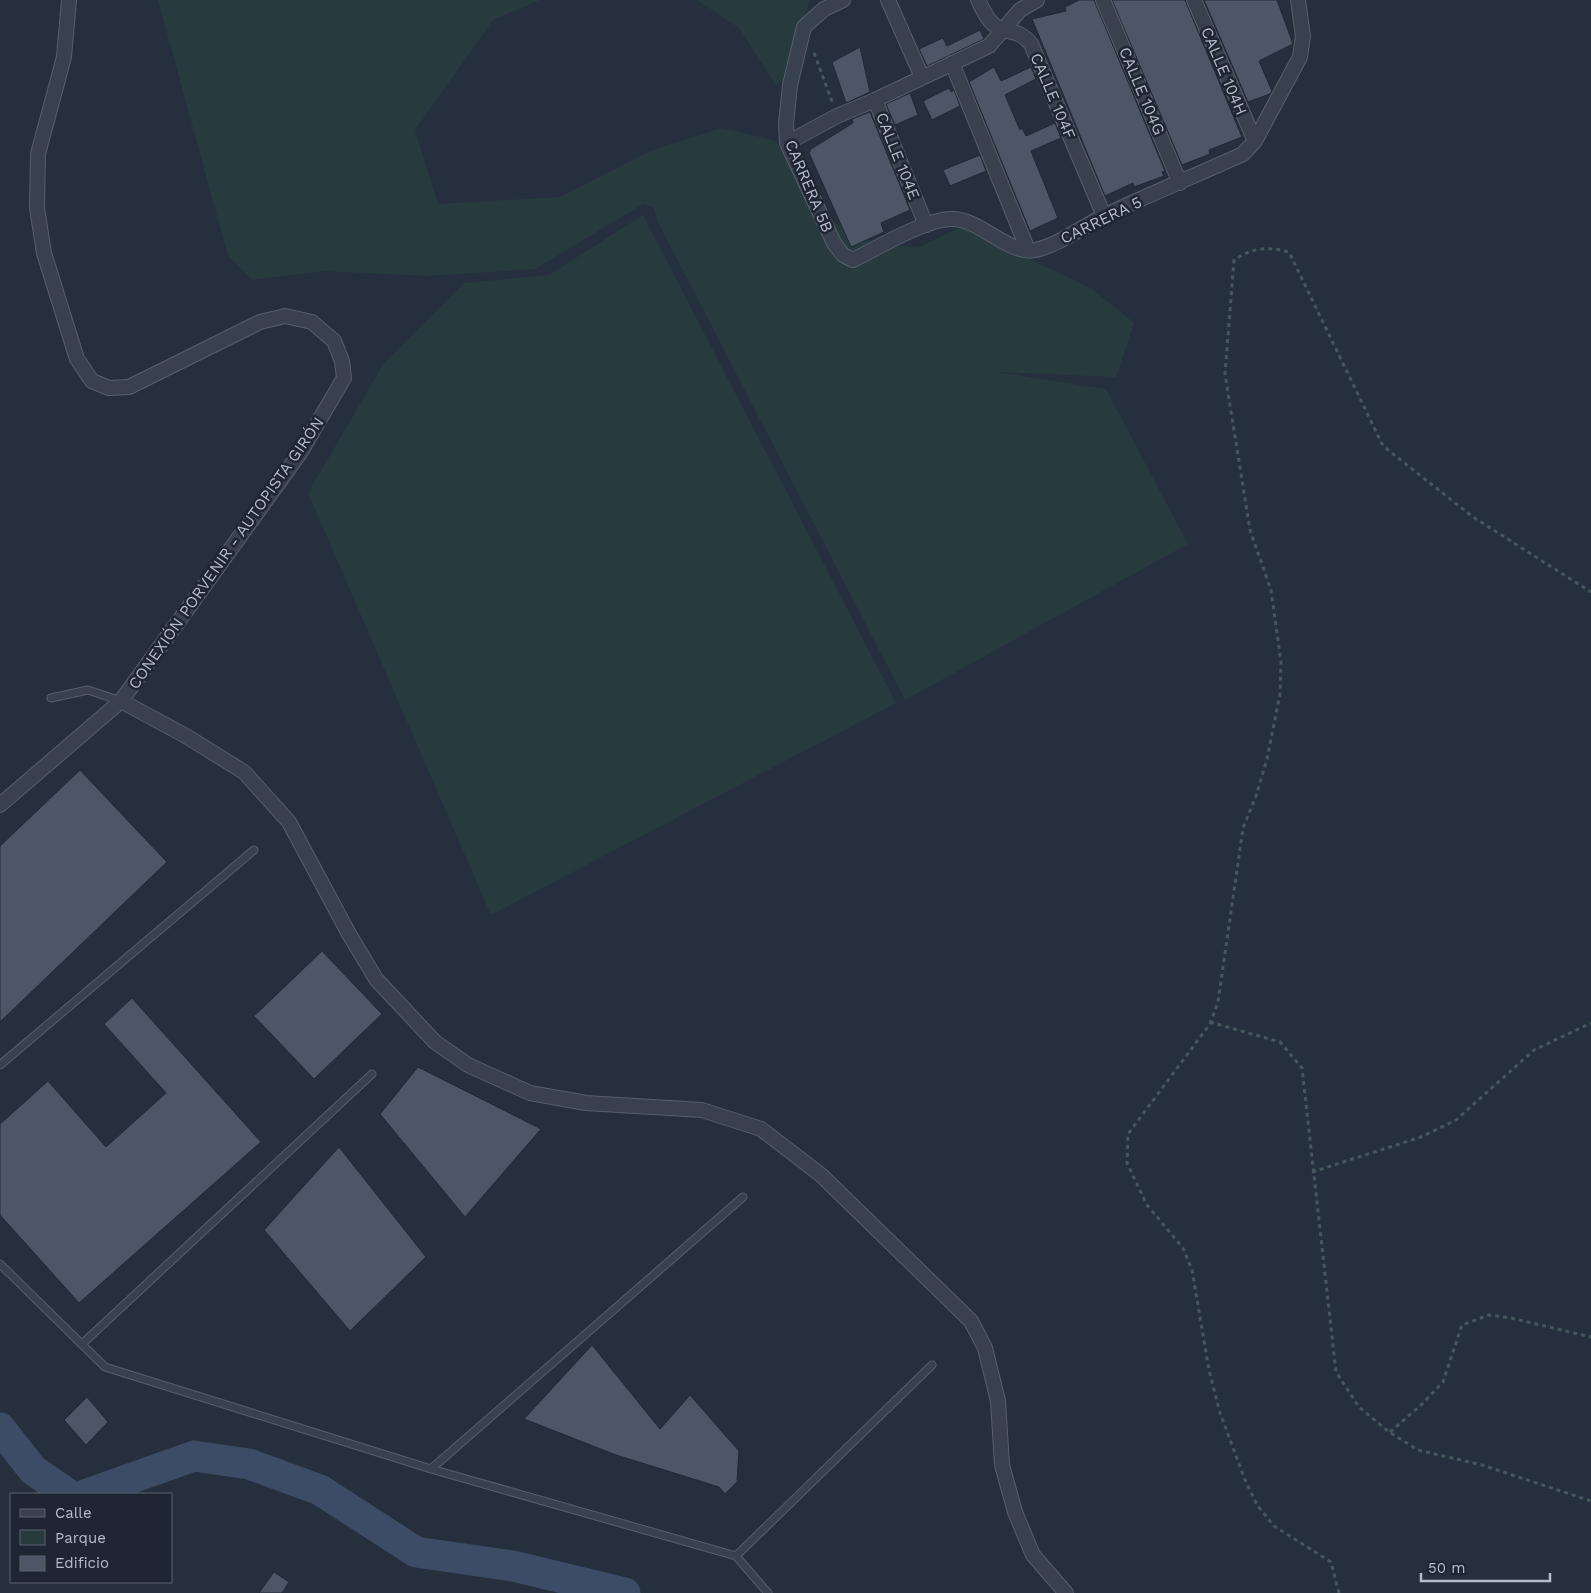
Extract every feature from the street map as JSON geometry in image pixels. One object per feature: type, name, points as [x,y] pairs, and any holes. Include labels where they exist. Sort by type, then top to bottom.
[{"type":"street","name":"CONEXIÓN PORVENIR - AUTOPISTA GIRÓN","points":[[0,805],[121,701],[300,453],[344,378],[342,361],[334,341],[312,322],[285,316],[260,322],[129,387],[109,388],[92,381],[77,359],[44,253],[37,208],[38,154],[64,57],[69,0]]},
{"type":"street","points":[[804,27],[824,9],[843,0]]},
{"type":"street","points":[[888,0],[922,77]]},
{"type":"street","name":"CALLE 104F","points":[[978,0],[993,24],[1004,30],[1022,34],[1031,44],[1104,216]]},
{"type":"street","points":[[875,100],[989,46],[1020,10],[1037,0]]},
{"type":"street","name":"CALLE 104G","points":[[1103,0],[1180,183]]},
{"type":"street","name":"CALLE 104H","points":[[1194,0],[1255,142]]},
{"type":"street","name":"CARRERA 5","points":[[1028,250],[1055,242],[1104,216],[1243,154],[1255,142],[1300,57],[1303,36],[1298,0]]},
{"type":"street","name":"CARRERA 5B","points":[[804,27],[790,85],[786,124],[787,143],[834,243],[843,254],[853,260],[926,225]]},
{"type":"street","points":[[952,63],[1028,250]]},
{"type":"street","name":"CALLE 104E","points":[[787,143],[838,116],[875,100],[926,225]]},
{"type":"street","points":[[926,225],[951,219],[965,221],[1007,243],[1028,250]]},
{"type":"street","points":[[121,701],[186,736],[244,772],[289,822],[349,934],[376,979],[435,1042],[468,1066],[530,1093],[586,1103],[702,1110],[761,1130],[821,1175],[972,1321],[985,1348],[998,1401],[1002,1465],[1015,1512],[1034,1555],[1066,1593]]},
{"type":"lane","points":[[51,698],[88,690],[121,701]]},
{"type":"lane","points":[[0,1064],[254,850]]},
{"type":"lane","points":[[82,1344],[372,1074]]},
{"type":"lane","points":[[431,1469],[743,1196]]},
{"type":"lane","points":[[0,1264],[105,1367],[431,1469],[736,1556],[768,1593]]},
{"type":"lane","points":[[736,1556],[932,1365]]},
{"type":"path","points":[[804,27],[838,116]]},
{"type":"path","points":[[1339,1593],[1331,1562],[1274,1526],[1258,1505],[1220,1413],[1209,1370],[1192,1270],[1183,1248],[1147,1205],[1127,1163],[1128,1134],[1210,1022],[1218,1002],[1244,828],[1256,796],[1274,728],[1280,694],[1281,662],[1271,590],[1250,530],[1225,374],[1234,260],[1248,250],[1272,247],[1289,252],[1384,446],[1474,517],[1591,592]]},
{"type":"path","points":[[1210,1022],[1280,1042],[1302,1068],[1312,1172],[1336,1372],[1359,1407],[1389,1432],[1418,1450],[1482,1465],[1591,1501]]},
{"type":"path","points":[[1312,1172],[1421,1137],[1456,1120],[1534,1050],[1591,1023]]},
{"type":"path","points":[[1389,1432],[1421,1405],[1443,1382],[1462,1325],[1489,1315],[1511,1318],[1591,1337]]},
{"type":"green space","points":[[158,0],[540,0],[493,20],[415,130],[438,204],[560,197],[652,150],[722,128],[776,141],[796,177],[824,218],[873,241],[917,248],[961,227],[1091,288],[1134,323],[1116,377],[997,372],[1106,389],[1188,544],[905,700],[658,222],[654,207],[643,204],[535,269],[428,276],[323,271],[253,280],[228,256]]},
{"type":"green space","points":[[697,0],[810,0],[786,77],[776,85],[739,28]]},
{"type":"green space","points":[[643,215],[896,703],[491,915],[308,493],[384,363],[464,283],[549,275]]},
{"type":"building","points":[[1079,0],[1094,0],[1165,171],[1162,172],[1164,176],[1134,187],[1133,183],[1105,196],[1032,19],[1066,11],[1065,7]]},
{"type":"building","points":[[1112,0],[1185,0],[1242,137],[1209,150],[1210,154],[1182,165]]},
{"type":"building","points":[[1204,0],[1277,0],[1293,44],[1259,61],[1272,91],[1270,94],[1248,102]]},
{"type":"building","points":[[980,30],[984,39],[927,66],[919,49],[943,38],[947,46]]},
{"type":"building","points":[[860,47],[870,92],[846,103],[832,62]]},
{"type":"building","points":[[994,67],[1001,81],[1031,67],[1036,79],[1005,95],[1020,130],[1022,128],[1026,136],[1055,123],[1061,138],[1031,151],[1058,218],[1030,231],[969,82]]},
{"type":"building","points":[[949,88],[951,92],[954,90],[960,106],[932,120],[923,101]]},
{"type":"building","points":[[910,93],[918,115],[895,125],[886,104]]},
{"type":"building","points":[[870,112],[910,210],[881,223],[884,232],[851,247],[809,153],[811,149],[853,123],[852,119]]},
{"type":"building","points":[[980,155],[986,171],[950,186],[943,170]]},
{"type":"building","points":[[80,770],[167,862],[0,1022],[0,846]]},
{"type":"building","points":[[322,951],[382,1014],[314,1079],[254,1016]]},
{"type":"building","points":[[132,998],[261,1142],[79,1303],[0,1215],[0,1124],[48,1081],[106,1147],[166,1093],[104,1024]]},
{"type":"building","points":[[418,1067],[541,1129],[465,1217],[380,1114]]},
{"type":"building","points":[[339,1147],[426,1257],[350,1331],[264,1230]]},
{"type":"building","points":[[592,1345],[660,1429],[690,1395],[739,1451],[737,1482],[725,1494],[719,1487],[616,1455],[524,1419]]},
{"type":"building","points":[[87,1397],[108,1422],[86,1445],[64,1420]]},
{"type":"building","points":[[274,1572],[289,1582],[282,1593],[259,1593]]},
{"type":"waterway","points":[[0,1428],[33,1470],[67,1493]]},
{"type":"waterway","points":[[90,1493],[194,1456],[249,1464],[320,1490],[416,1552],[513,1566],[625,1593]]}]
